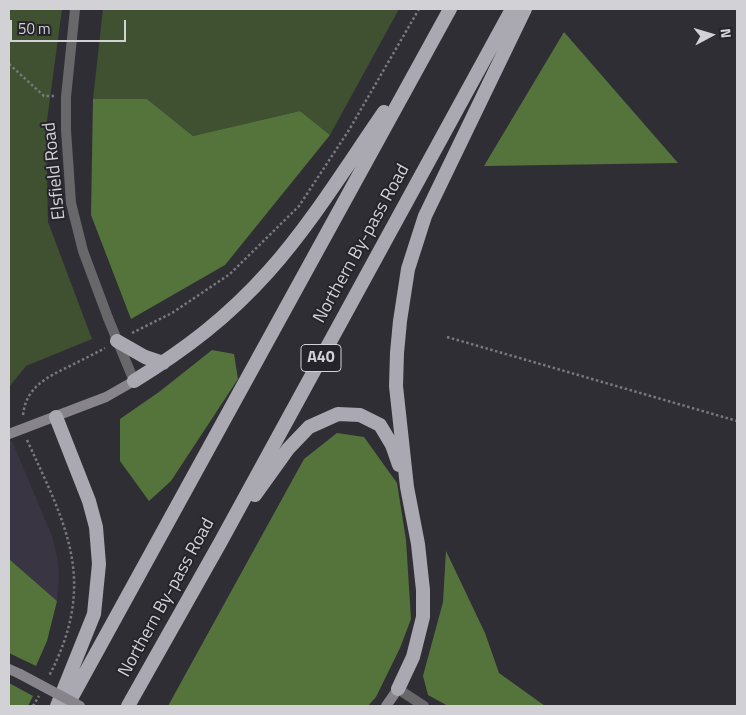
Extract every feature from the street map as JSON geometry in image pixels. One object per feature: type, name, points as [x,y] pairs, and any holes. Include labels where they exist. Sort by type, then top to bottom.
[{"type":"highway","name":"Northern By-pass Road","points":[[67,706],[450,9]]},
{"type":"highway","name":"Northern By-pass Road","points":[[128,706],[220,543],[512,9]]},
{"type":"highway","points":[[398,689],[413,657],[423,617],[423,590],[418,544],[407,487],[396,386],[396,361],[400,321],[408,268],[425,216],[525,9]]},
{"type":"highway","points":[[134,381],[196,341],[269,271],[304,227],[426,51]]},
{"type":"highway","points":[[118,341],[145,357],[163,363]]},
{"type":"highway","points":[[220,543],[288,449],[308,427],[338,414],[360,415],[380,425],[392,445],[407,487]]},
{"type":"highway","points":[[56,417],[89,501],[96,527],[99,564],[94,614],[56,706]]},
{"type":"main road","points":[[9,434],[106,398],[134,381]]},
{"type":"main road","points":[[9,668],[80,706]]},
{"type":"main road","points":[[386,706],[398,689]]},
{"type":"street","name":"Elsfield Road","points":[[75,9],[66,97],[66,130],[71,203],[83,251],[134,381]]},
{"type":"street","points":[[398,689],[424,706]]},
{"type":"path","points":[[23,418],[27,397],[44,379],[172,314],[230,274],[299,206],[349,130],[419,9]]},
{"type":"path","points":[[9,64],[44,96],[66,97]]},
{"type":"path","points":[[447,337],[737,421]]},
{"type":"path","points":[[26,439],[60,512],[73,564],[75,587],[67,637],[47,681]]},
{"type":"path","points":[[34,706],[42,689]]},
{"type":"shaded area","points":[[12,441],[52,536],[59,574],[57,601],[9,559],[9,442]]},
{"type":"green space","points":[[9,9],[62,9],[46,128],[48,222],[92,339],[26,366],[9,387]]},
{"type":"green space","points":[[103,9],[399,9],[330,135],[300,111],[193,136],[147,99],[93,99]]},
{"type":"green space","points":[[564,32],[678,163],[484,166]]},
{"type":"green space","points":[[93,99],[147,99],[193,136],[300,111],[330,135],[225,265],[131,319],[91,215]]},
{"type":"green space","points":[[212,350],[234,354],[238,379],[171,481],[149,501],[120,461],[120,419],[159,392]]},
{"type":"green space","points":[[337,433],[364,437],[397,483],[406,540],[411,619],[400,648],[376,697],[368,706],[168,706],[304,459]]},
{"type":"green space","points":[[446,551],[485,633],[499,673],[545,706],[448,706],[428,695],[423,676],[443,602]]},
{"type":"green space","points":[[9,559],[57,601],[47,641],[36,666],[9,653]]},
{"type":"green space","points":[[9,683],[33,696],[28,706],[9,706]]}]
